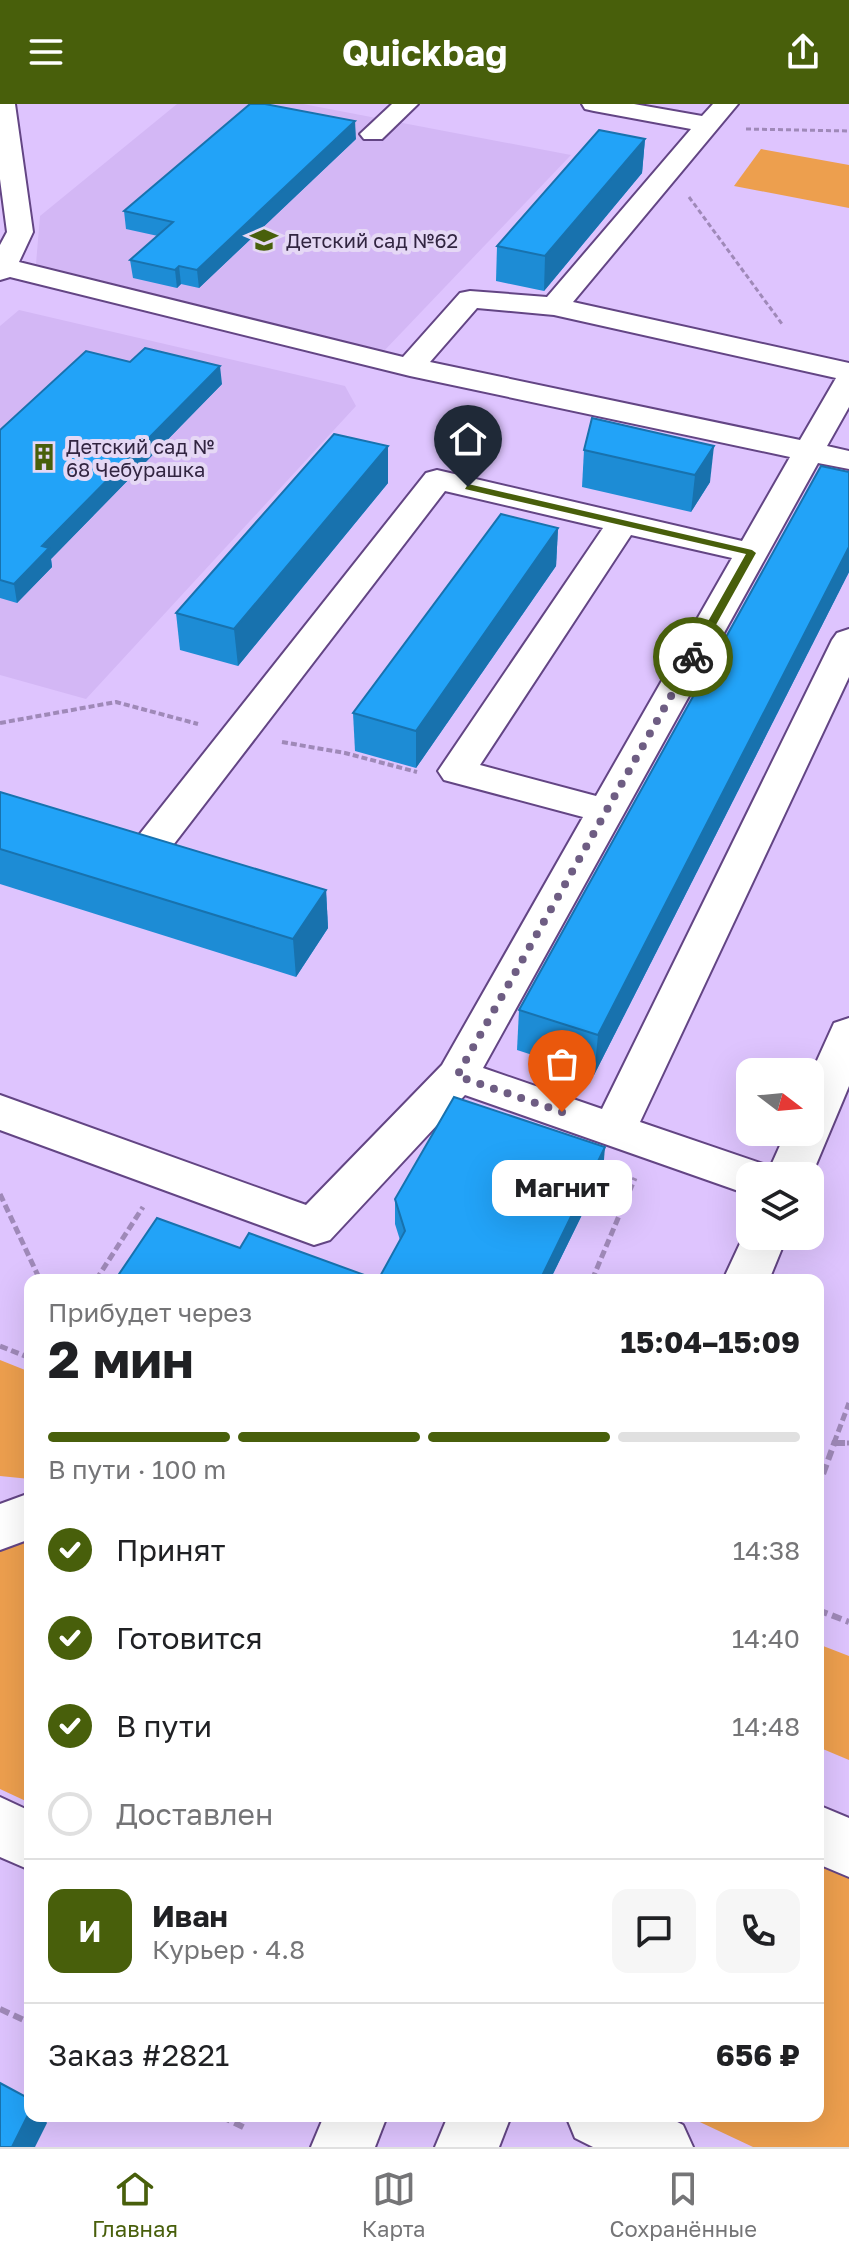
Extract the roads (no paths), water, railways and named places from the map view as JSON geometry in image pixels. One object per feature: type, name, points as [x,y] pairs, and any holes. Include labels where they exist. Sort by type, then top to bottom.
[{"type":"street","points":[[3,104],[8,194],[20,232],[2,269],[410,367],[849,460]]},
{"type":"street","points":[[373,134],[406,104]]},
{"type":"street","points":[[594,104],[717,114]]},
{"type":"street","points":[[554,306],[717,114]]},
{"type":"street","points":[[410,367],[470,299],[554,306],[849,372]]},
{"type":"street","points":[[0,1112],[314,1227],[457,1076],[849,380]]},
{"type":"street","points":[[153,844],[437,480],[752,553]]},
{"type":"street","points":[[606,811],[457,771],[623,523]]},
{"type":"street","points":[[632,1136],[849,640]]},
{"type":"street","points":[[824,1093],[849,1034]]},
{"type":"street","points":[[457,1076],[736,1172]]},
{"type":"street","points":[[748,1274],[758,1250]]},
{"type":"street","points":[[0,1506],[24,1509]]},
{"type":"street","points":[[0,1527],[24,1518]]},
{"type":"street","points":[[0,1826],[24,1838]]},
{"type":"street","points":[[824,1837],[849,1848]]},
{"type":"street","points":[[343,2147],[353,2122]]},
{"type":"street","points":[[467,2147],[477,2122]]},
{"type":"street","points":[[609,2122],[661,2147]]},
{"type":"place","name":"Детский сад №62","points":[[264,240]]},
{"type":"place","name":"Детский сад № 68 Чебурашка","points":[[44,457]]},
{"type":"place","name":"Магнит","points":[[562,1112]]}]
